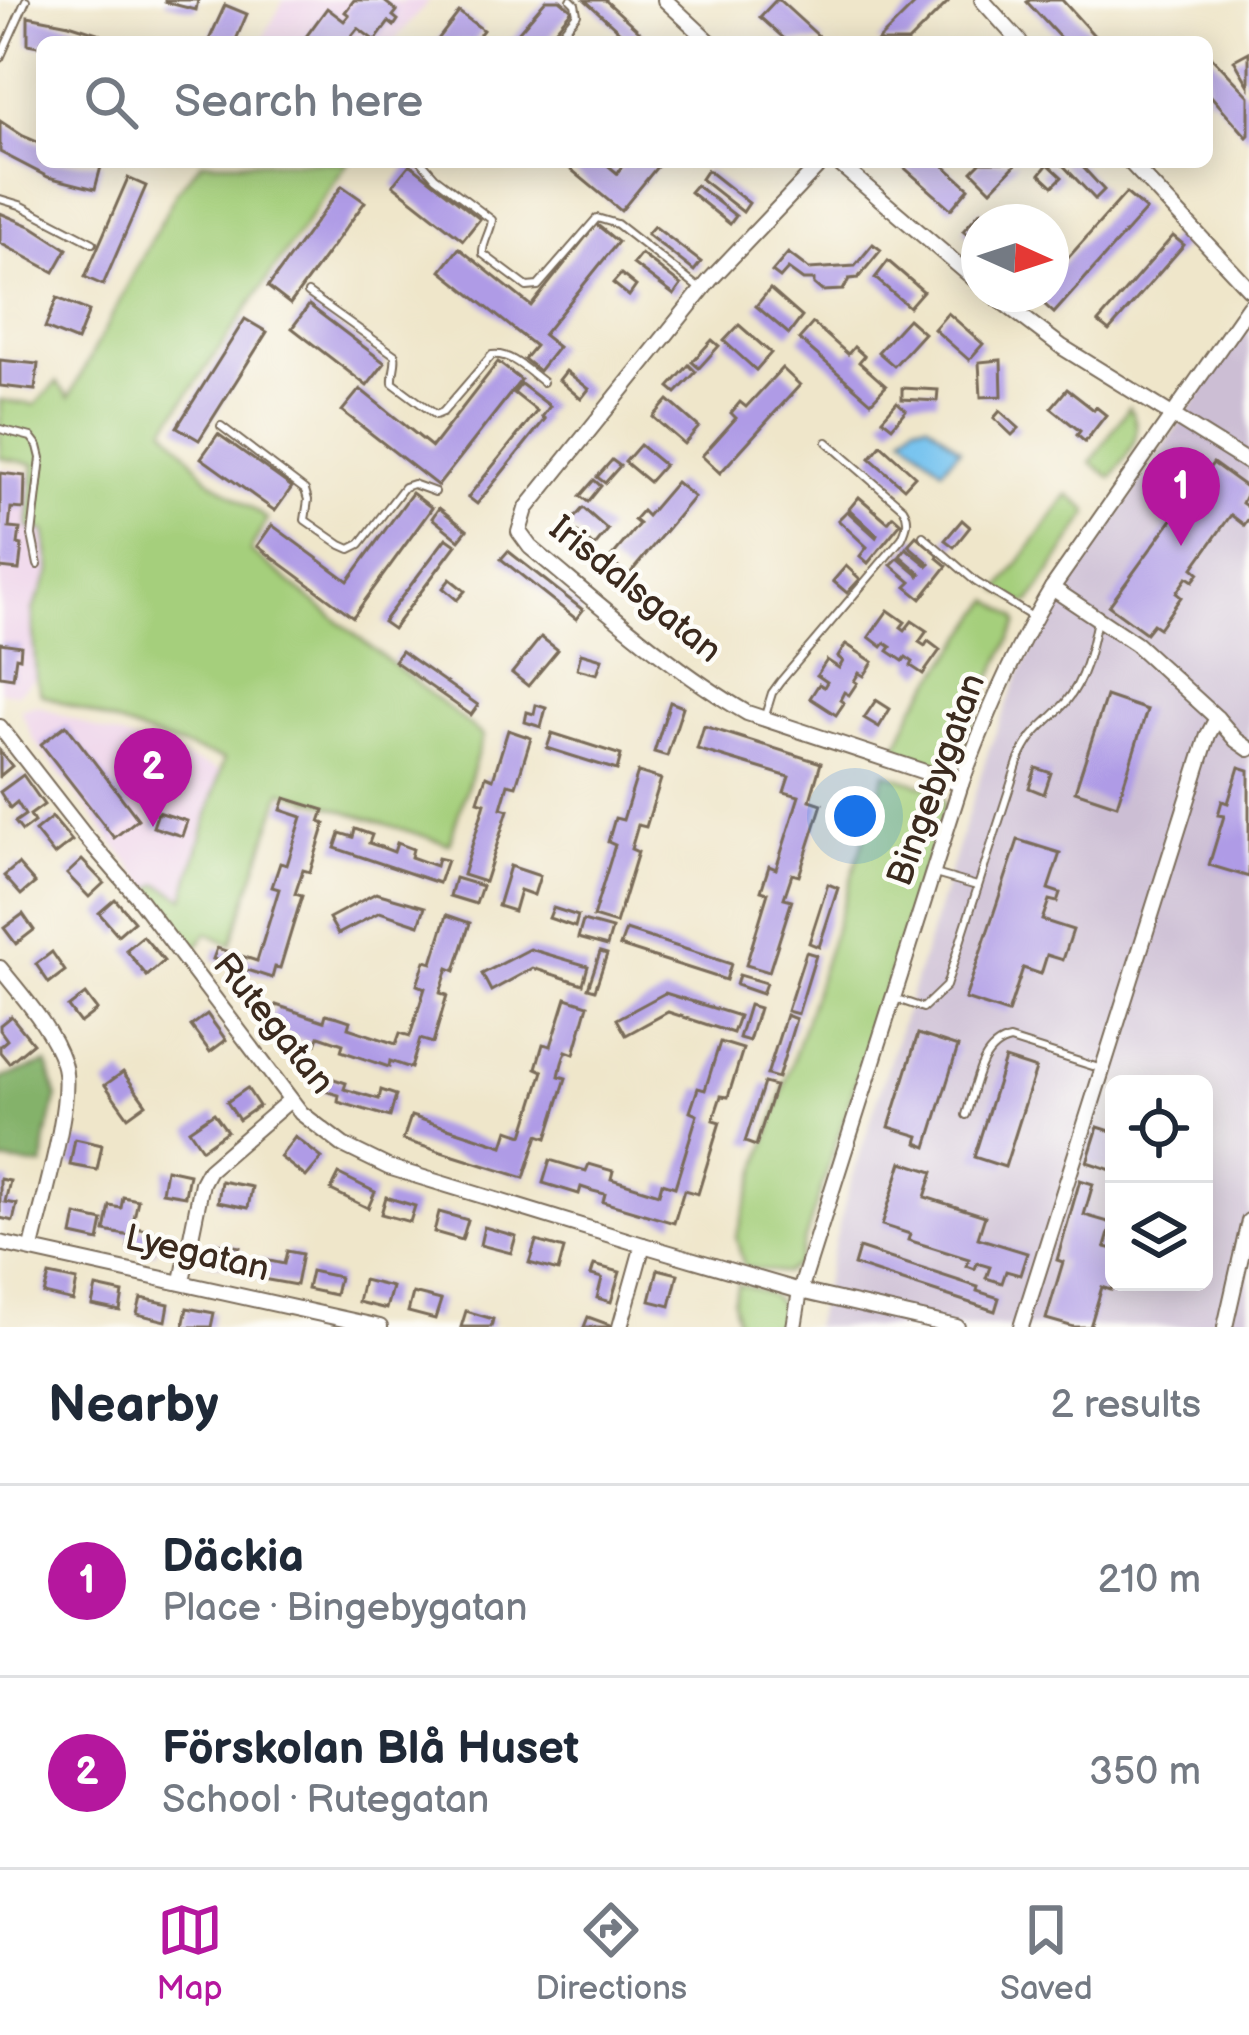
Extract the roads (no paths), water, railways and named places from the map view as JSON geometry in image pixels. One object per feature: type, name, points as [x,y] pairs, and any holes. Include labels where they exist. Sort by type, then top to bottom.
[{"type":"street","points":[[665,0],[703,36]]},
{"type":"street","points":[[982,0],[1015,36]]},
{"type":"street","name":"Irisdalsgatan","points":[[816,168],[702,290],[526,509],[519,532],[530,547],[722,699],[764,720],[961,784]]},
{"type":"street","points":[[844,168],[961,268]]},
{"type":"street","points":[[1136,168],[1249,289]]},
{"type":"street","name":"Bingebygatan","points":[[794,1327],[800,1291],[985,720],[1052,588],[1249,306]]},
{"type":"street","points":[[1016,312],[1062,347],[1249,463]]},
{"type":"street","points":[[1052,588],[1136,644],[1249,749]]},
{"type":"street","points":[[1021,1327],[1217,718]]},
{"type":"street","name":"Rutegatan","points":[[0,727],[136,895],[301,1114],[330,1135],[388,1167],[800,1291],[957,1327]]},
{"type":"street","points":[[0,968],[56,1046],[67,1084],[32,1248]]},
{"type":"street","points":[[182,1281],[208,1171],[290,1100]]},
{"type":"street","points":[[1226,1327],[1249,1221]]},
{"type":"street","name":"Lyegatan","points":[[0,1243],[380,1327]]},
{"type":"street","points":[[620,1327],[643,1245]]},
{"type":"lane","points":[[0,58],[26,0]]},
{"type":"lane","points":[[559,36],[577,14],[571,0]]},
{"type":"lane","points":[[427,168],[492,220],[483,254],[527,287],[538,286],[598,218],[617,224],[702,290]]},
{"type":"lane","points":[[0,199],[93,243]]},
{"type":"lane","points":[[308,293],[395,355],[393,383],[436,415],[492,355],[507,356],[543,382]]},
{"type":"lane","points":[[221,426],[305,490],[305,520],[350,549],[360,544],[404,488],[413,484],[434,492]]},
{"type":"lane","points":[[0,429],[31,437],[40,453],[32,535],[38,565]]},
{"type":"lane","points":[[764,720],[780,682],[907,527],[903,508],[827,442]]},
{"type":"lane","points":[[923,536],[976,582],[1034,618]]},
{"type":"lane","points":[[894,998],[922,1008],[946,986],[1028,738],[1068,700],[1091,649],[1097,617]]},
{"type":"lane","points":[[933,874],[977,886]]},
{"type":"lane","points":[[966,1115],[987,1053],[998,1042],[1010,1040],[1102,1069]]},
{"type":"water","points":[[915,423],[929,423],[960,449],[942,469],[904,435]]},
{"type":"place","name":"Däckia","points":[[1181,546]]},
{"type":"place","name":"Förskolan Blå Huset","points":[[153,827]]}]
